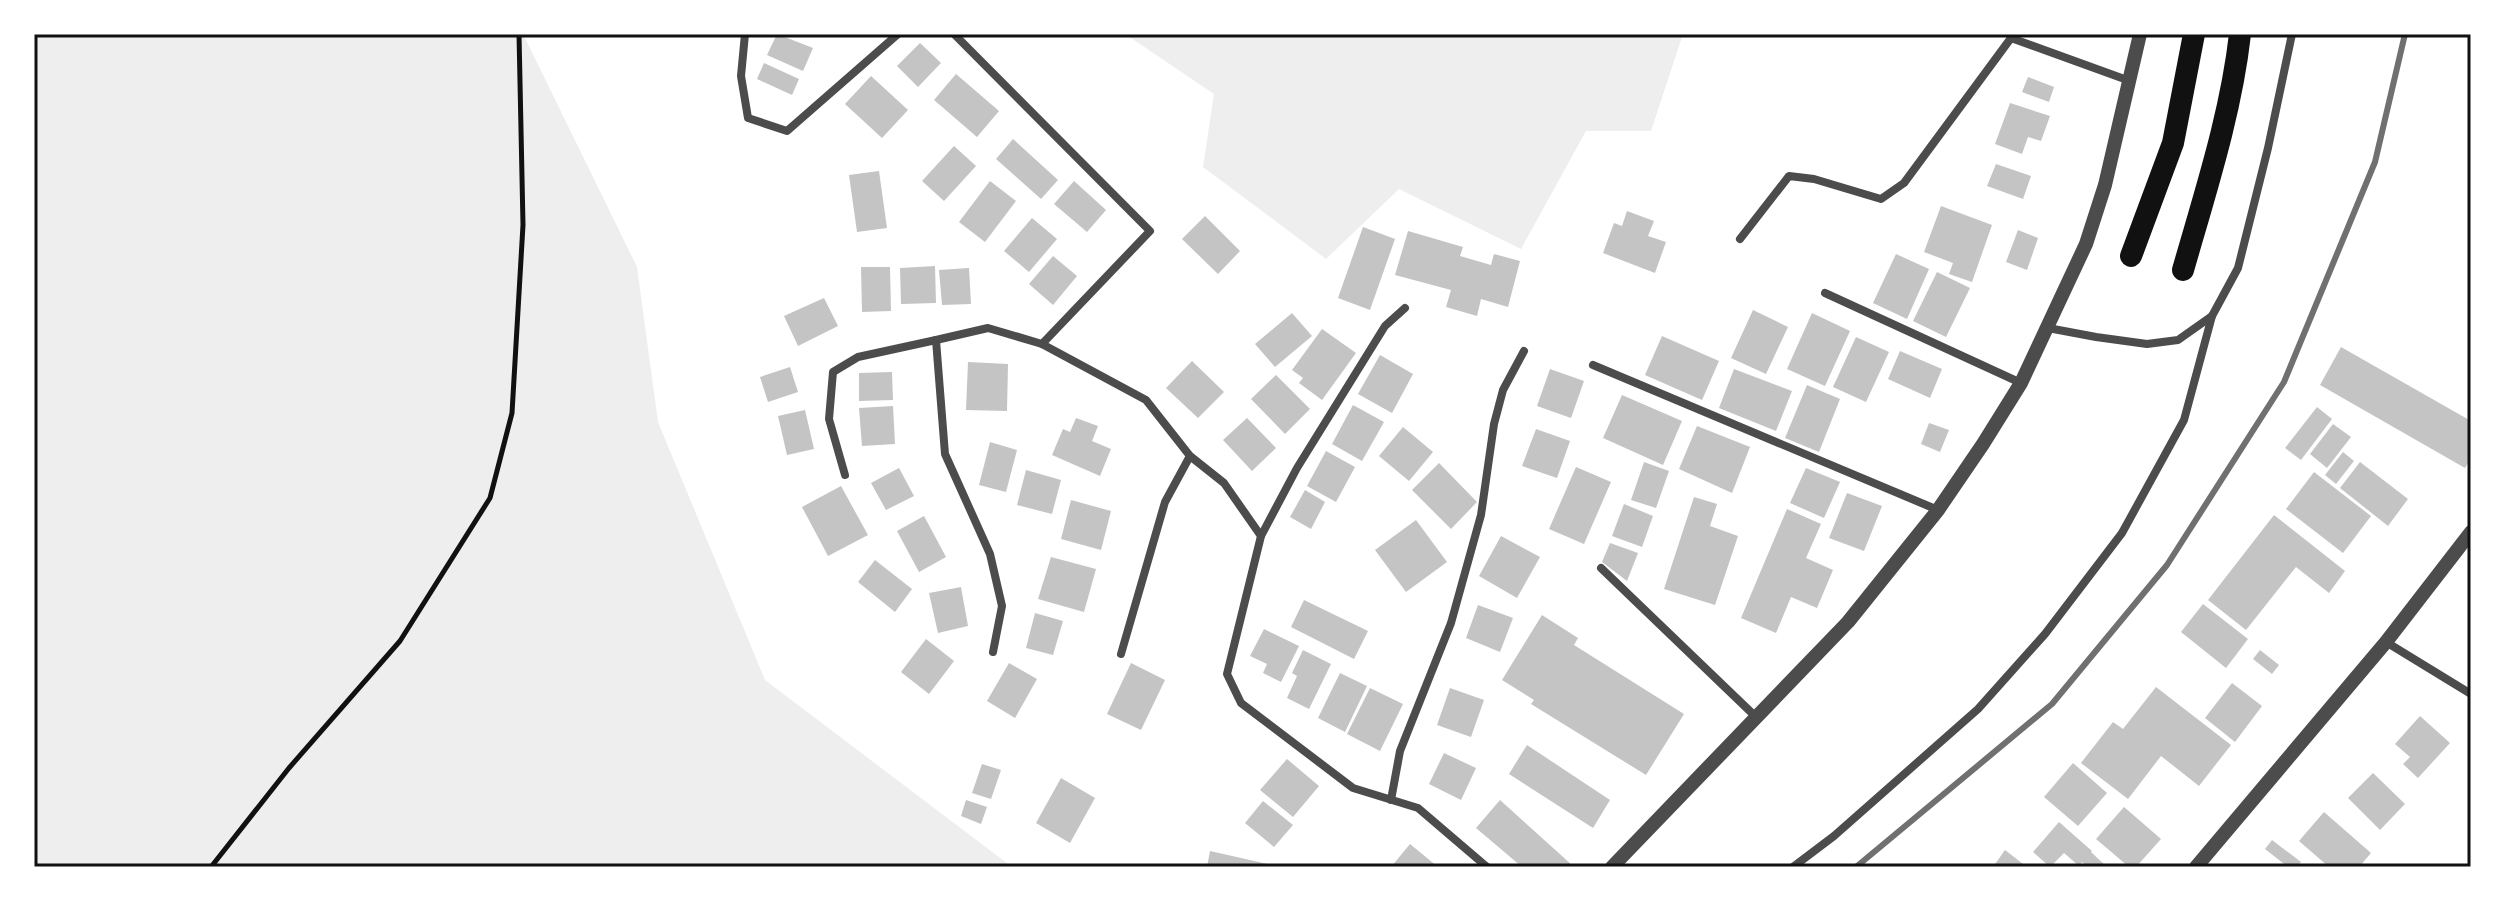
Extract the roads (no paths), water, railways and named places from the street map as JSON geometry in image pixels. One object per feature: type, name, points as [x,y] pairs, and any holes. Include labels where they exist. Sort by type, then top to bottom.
[{"type":"highway","points":[[2131,256],[2173,143],[2194,34]]},
{"type":"highway","points":[[2183,270],[2215,156],[2240,34]]},
{"type":"street","points":[[745,34],[741,76],[748,118],[787,131],[898,34]]},
{"type":"street","points":[[954,34],[1150,231],[1042,344]]},
{"type":"street","points":[[1612,867],[1848,622],[1938,510],[2021,383],[2086,244],[2105,185],[2140,34]]},
{"type":"street","points":[[1793,867],[1834,836],[1978,709],[2045,634],[2122,533],[2184,420],[2212,316],[2238,268],[2292,34]]},
{"type":"street","points":[[1740,239],[1789,176],[1814,179],[1881,199],[1904,183],[2011,38],[2130,82]]},
{"type":"street","points":[[1825,293],[2021,383]]},
{"type":"street","points":[[1405,308],[1385,326],[1297,468],[1261,536],[1227,674],[1241,703],[1353,788],[1418,808],[1487,867]]},
{"type":"street","points":[[2048,328],[2147,344],[2178,340],[2212,316]]},
{"type":"street","points":[[845,475],[829,419],[833,372],[858,357],[988,328],[1042,344],[1146,400],[1190,456],[1224,483],[1261,536]]},
{"type":"street","points":[[936,340],[945,454],[990,554],[1002,606],[993,652]]},
{"type":"street","points":[[1391,800],[1400,751],[1451,623],[1481,515],[1494,424],[1503,390],[1524,351]]},
{"type":"street","points":[[1593,365],[1938,510]]},
{"type":"street","points":[[1121,654],[1165,502],[1190,456]]},
{"type":"street","points":[[2196,867],[2386,642],[2471,532]]},
{"type":"street","points":[[1601,568],[1755,716]]},
{"type":"street","points":[[2386,642],[2471,694]]},
{"type":"railway","points":[[1856,867],[2052,704],[2167,565],[2284,382],[2375,162],[2405,34]]}]
